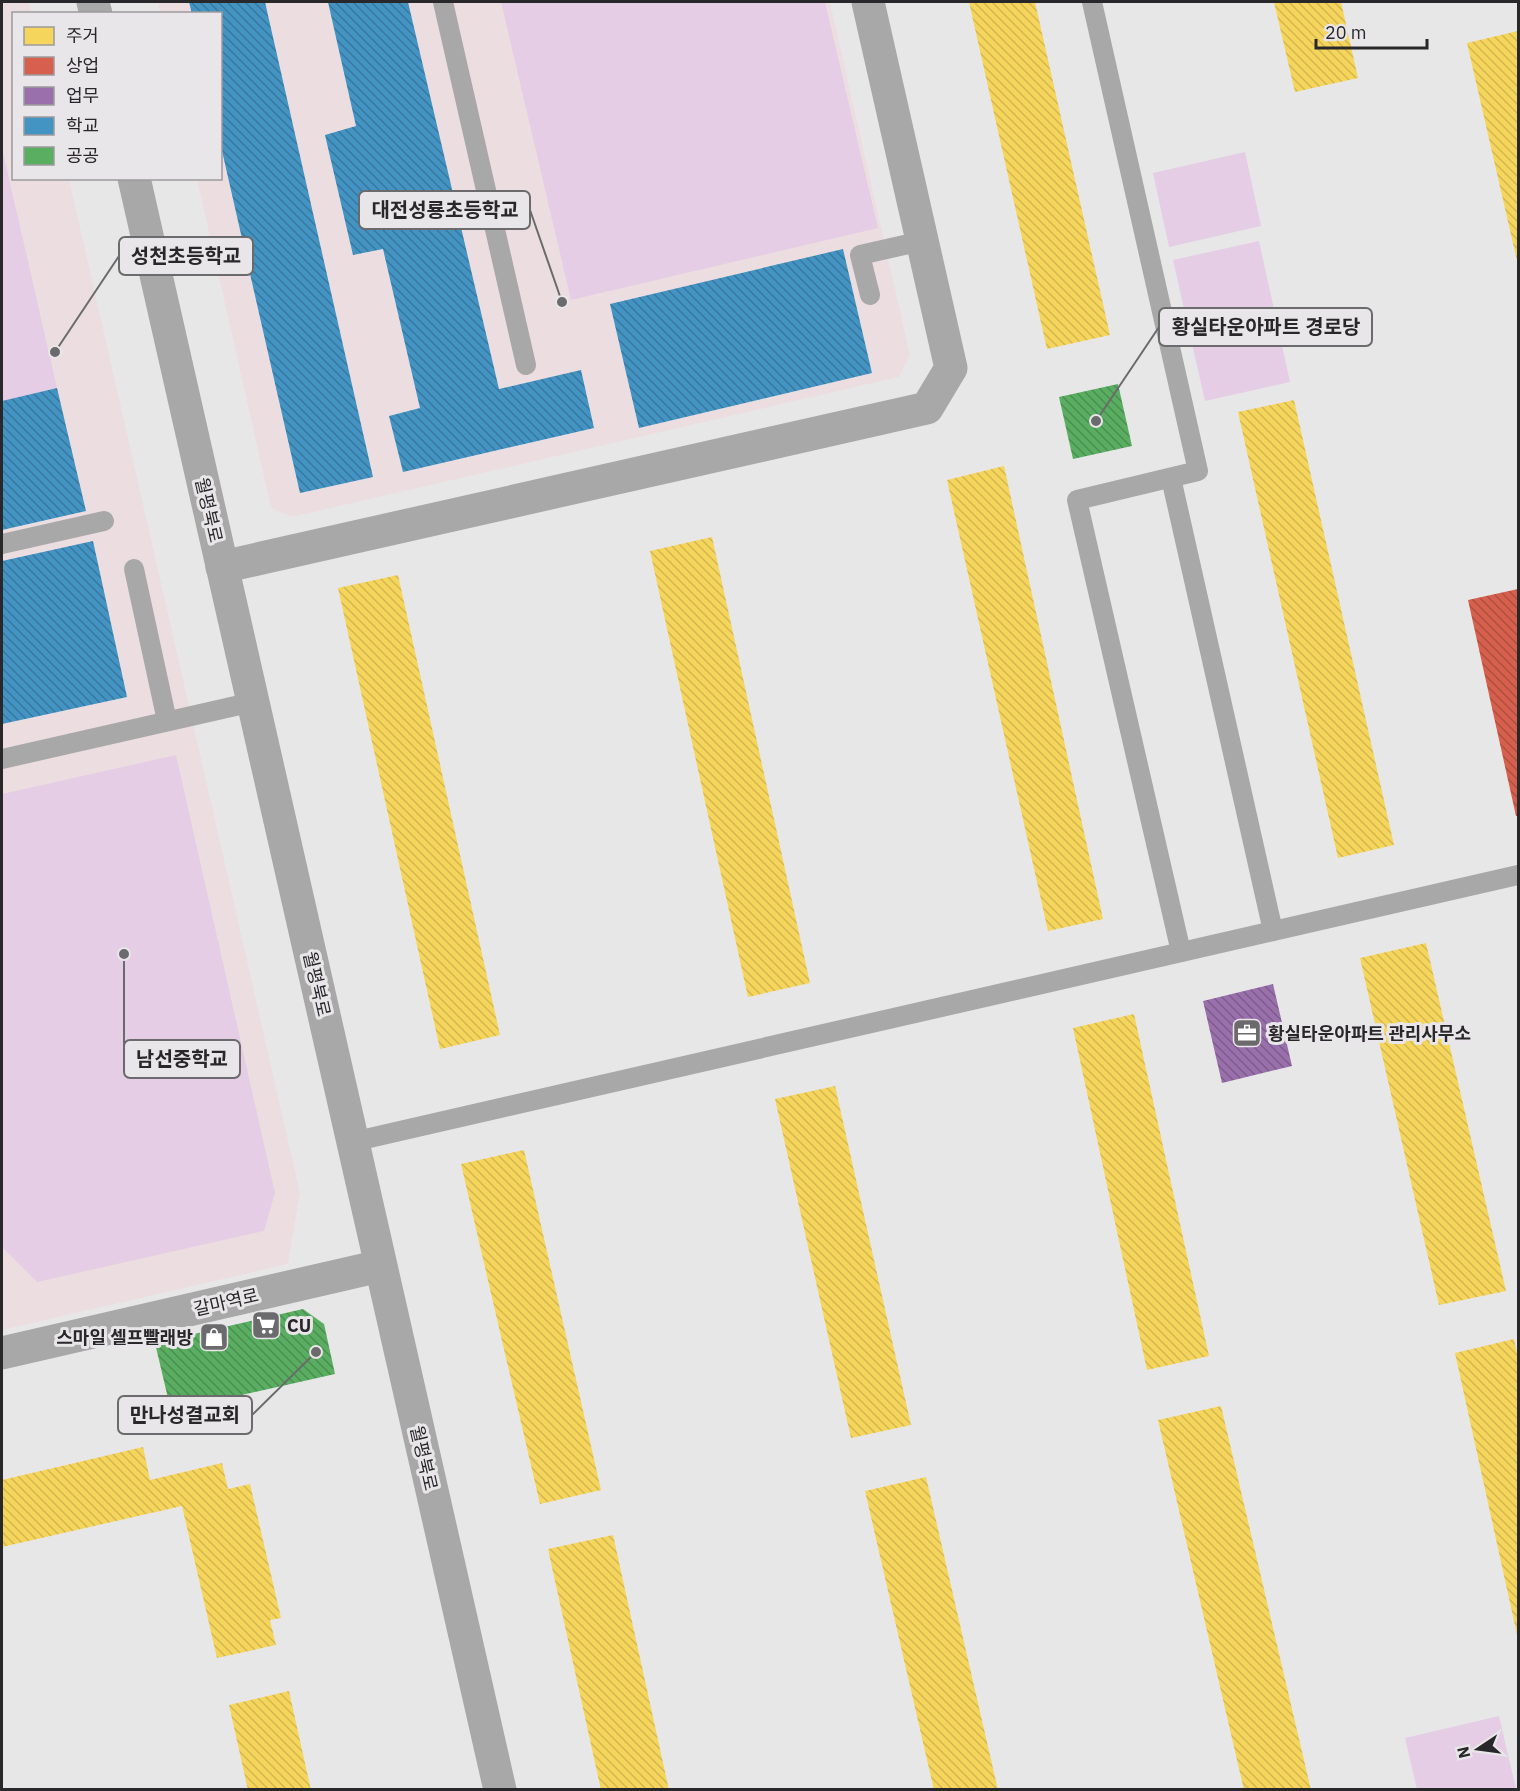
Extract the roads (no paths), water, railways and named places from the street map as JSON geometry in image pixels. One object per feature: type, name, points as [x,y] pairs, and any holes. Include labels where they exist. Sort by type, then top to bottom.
[{"type":"street","points":[[222,567],[927,408],[951,368],[868,2]]},
{"type":"street","name":"월평북로","points":[[134,180],[500,1790]]},
{"type":"street","name":"갈마역로","points":[[2,1353],[381,1266]]},
{"type":"lane","points":[[443,2],[526,365]]},
{"type":"lane","points":[[1092,2],[1198,471],[1077,500],[1181,952]]},
{"type":"lane","points":[[870,295],[860,255],[922,241]]},
{"type":"lane","points":[[1171,478],[1273,932]]},
{"type":"lane","points":[[2,544],[104,521]]},
{"type":"lane","points":[[134,569],[167,721]]},
{"type":"lane","points":[[2,759],[253,702]]},
{"type":"lane","points":[[352,1142],[1518,875]]},
{"type":"place","name":"대전성룡초등학교","points":[[562,302]]},
{"type":"place","name":"성천초등학교","points":[[55,352]]},
{"type":"place","name":"황실타운아파트 경로당","points":[[1096,421]]},
{"type":"place","name":"남선중학교","points":[[124,954]]},
{"type":"place","name":"황실타운아파트 관리사무소","points":[[1247,1033]]},
{"type":"place","name":"CU","points":[[266,1325]]},
{"type":"place","name":"스마일 셀프빨래방","points":[[214,1337]]},
{"type":"place","name":"만나성결교회","points":[[316,1352]]}]
